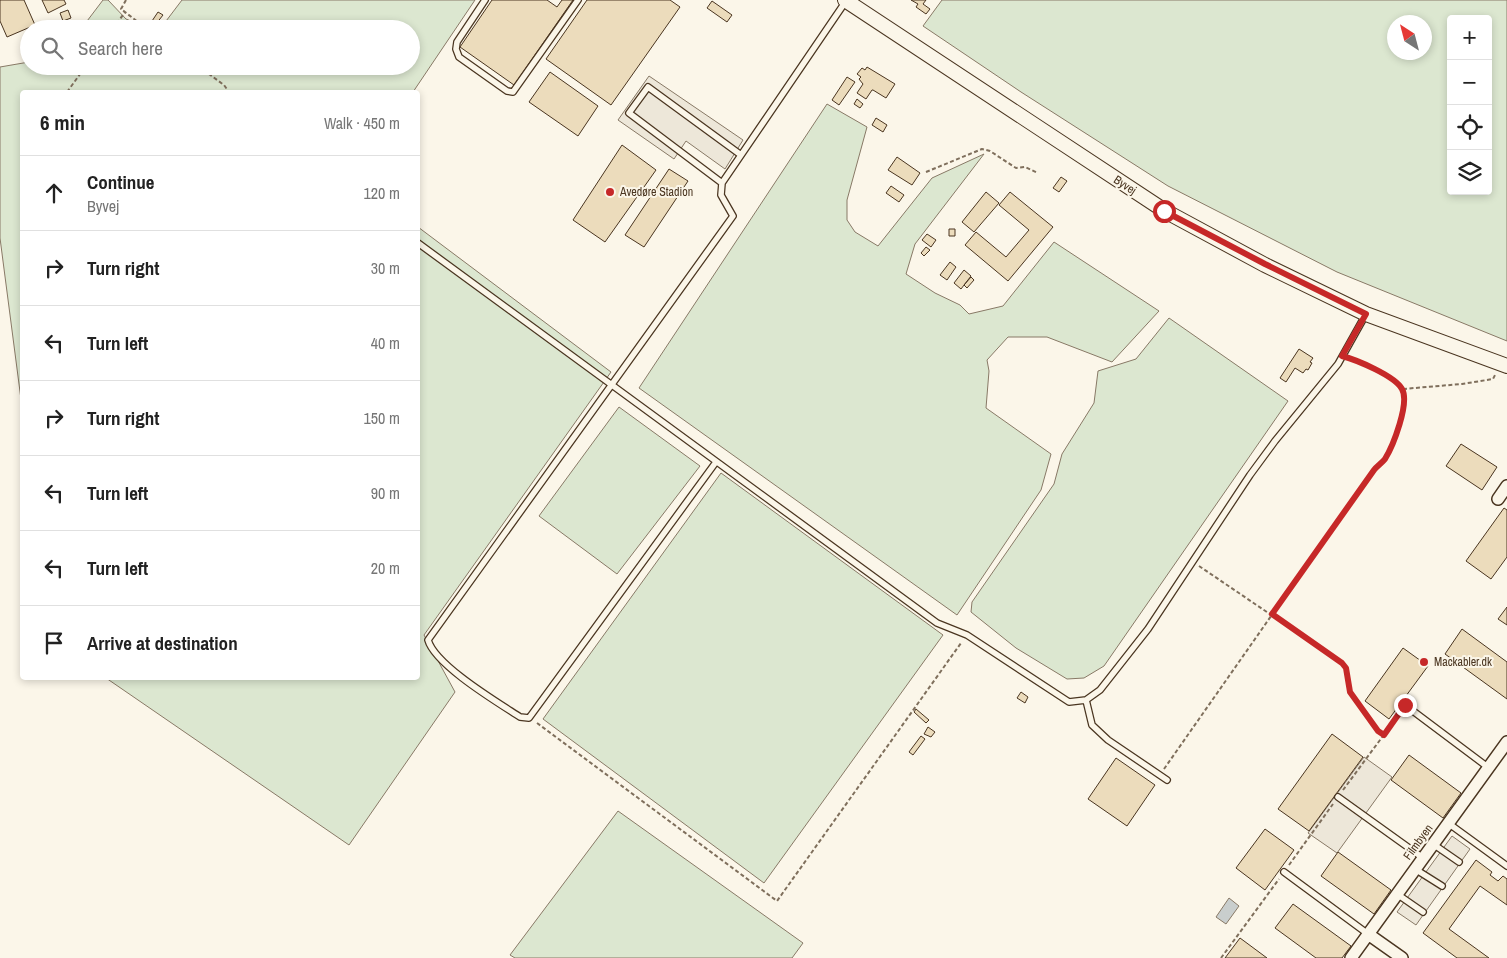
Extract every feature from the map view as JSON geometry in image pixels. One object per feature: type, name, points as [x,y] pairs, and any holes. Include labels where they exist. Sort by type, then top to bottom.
[{"type":"street","name":"Byvej","points":[[846,0],[1164,211],[1366,314],[1504,365]]},
{"type":"street","points":[[1498,499],[1507,486]]},
{"type":"street","name":"Filmbyen","points":[[1350,958],[1507,742]]},
{"type":"street","points":[[1368,934],[1402,958]]},
{"type":"lane","points":[[484,0],[457,42],[456,49],[459,57],[507,91],[513,92],[578,0]]},
{"type":"lane","points":[[716,462],[529,718],[520,717],[466,682],[430,648],[428,640],[733,216],[721,194],[722,183],[846,0]]},
{"type":"lane","points":[[722,183],[629,113],[648,87],[742,155]]},
{"type":"lane","points":[[420,244],[937,623],[967,635],[1068,702],[1086,700],[1100,690],[1148,630],[1250,475],[1275,441],[1338,364],[1366,314]]},
{"type":"lane","points":[[1086,700],[1092,725],[1108,740],[1167,780]]},
{"type":"lane","points":[[1405,705],[1489,768]]},
{"type":"lane","points":[[1338,797],[1423,858]]},
{"type":"lane","points":[[1448,823],[1506,862]]},
{"type":"lane","points":[[1433,844],[1459,862]]},
{"type":"lane","points":[[1415,869],[1442,886]]},
{"type":"lane","points":[[1284,872],[1368,934]]},
{"type":"lane","points":[[1397,894],[1423,912]]},
{"type":"path","points":[[126,0],[120,9],[135,20]]},
{"type":"path","points":[[119,20],[125,12]]},
{"type":"path","points":[[68,90],[79,75]]},
{"type":"path","points":[[210,75],[228,90]]},
{"type":"path","points":[[926,172],[982,149],[990,151],[1016,168],[1025,167],[1038,173]]},
{"type":"path","points":[[1160,775],[1374,470],[1384,460],[1402,418],[1405,402],[1403,390],[1390,378],[1374,369],[1356,359],[1342,356]]},
{"type":"path","points":[[1403,390],[1493,379],[1504,365]]},
{"type":"path","points":[[1193,562],[1342,663],[1346,668],[1350,692],[1378,731],[1384,735]]},
{"type":"path","points":[[529,718],[777,901],[967,635]]},
{"type":"path","points":[[1221,958],[1405,705]]},
{"type":"green space","points":[[103,0],[108,0],[128,20],[88,20]]},
{"type":"green space","points":[[182,0],[475,0],[414,90],[20,90],[20,392],[0,238],[0,67],[20,64],[20,75],[420,75],[420,20],[167,20]]},
{"type":"green space","points":[[942,0],[1507,0],[1507,341],[1337,272],[1168,186],[1021,92],[923,26]]},
{"type":"green space","points":[[827,104],[867,127],[847,200],[847,220],[855,232],[878,246],[932,178],[984,154],[915,244],[906,274],[935,293],[960,305],[969,314],[1003,306],[1054,242],[1159,311],[1112,362],[1047,337],[1008,337],[987,360],[989,371],[986,408],[1051,454],[1041,490],[957,615],[639,388]]},
{"type":"green space","points":[[420,229],[611,372],[424,635],[455,692],[349,845],[109,680],[420,680]]},
{"type":"green space","points":[[1169,318],[1288,401],[1104,666],[1084,678],[1067,679],[1016,648],[971,612],[972,602],[1054,484],[1062,454],[1094,403],[1098,371],[1136,359]]},
{"type":"green space","points":[[619,407],[700,466],[617,574],[539,516]]},
{"type":"green space","points":[[721,473],[943,635],[764,883],[543,719]]},
{"type":"green space","points":[[618,811],[803,943],[792,958],[515,958],[510,955]]},
{"type":"shaded area","points":[[649,76],[743,140],[725,169],[686,141],[674,159],[618,120]]},
{"type":"shaded area","points":[[1364,757],[1392,777],[1337,853],[1308,833]]},
{"type":"shaded area","points":[[1452,836],[1470,849],[1416,925],[1397,912]]},
{"type":"shaded area","points":[[1229,898],[1239,906],[1226,924],[1216,917]]},
{"type":"building","points":[[0,0],[24,0],[33,20],[20,20],[20,31],[7,37],[0,21]]},
{"type":"building","points":[[42,0],[64,0],[66,4],[48,13]]},
{"type":"building","points":[[492,0],[547,0],[557,7],[562,0],[573,0],[514,85],[460,47]]},
{"type":"building","points":[[587,0],[670,0],[680,7],[611,105],[546,59]]},
{"type":"building","points":[[911,0],[926,0],[923,4],[930,9],[926,14],[916,7],[918,4]]},
{"type":"building","points":[[712,1],[732,15],[727,22],[707,8]]},
{"type":"building","points":[[68,10],[71,18],[63,20],[60,13]]},
{"type":"building","points":[[158,12],[163,15],[159,20],[153,20]]},
{"type":"building","points":[[867,67],[895,84],[886,98],[873,90],[866,99],[857,93],[863,84],[859,79],[861,77],[857,74],[862,68],[865,70]]},
{"type":"building","points":[[550,72],[598,106],[578,136],[529,102]]},
{"type":"building","points":[[847,77],[855,82],[839,105],[832,100]]},
{"type":"building","points":[[857,99],[863,104],[860,108],[854,104]]},
{"type":"building","points":[[876,118],[887,125],[883,132],[872,125]]},
{"type":"building","points":[[622,145],[656,170],[605,242],[573,220]]},
{"type":"building","points":[[897,157],[920,173],[912,185],[888,170]]},
{"type":"building","points":[[669,169],[688,181],[644,247],[625,235]]},
{"type":"building","points":[[1061,177],[1067,181],[1059,192],[1053,188]]},
{"type":"building","points":[[891,186],[904,195],[899,202],[886,193]]},
{"type":"building","points":[[986,192],[999,203],[974,232],[962,222]]},
{"type":"building","points":[[1010,192],[1053,227],[1008,281],[965,245],[976,232],[1006,257],[1029,230],[999,205]]},
{"type":"building","points":[[949,229],[955,229],[955,236],[949,236]]},
{"type":"building","points":[[927,234],[936,240],[931,247],[922,240]]},
{"type":"building","points":[[926,247],[930,250],[924,256],[921,253]]},
{"type":"building","points":[[950,262],[956,267],[947,280],[940,275]]},
{"type":"building","points":[[964,270],[971,276],[961,289],[954,283]]},
{"type":"building","points":[[971,277],[974,280],[967,288],[964,285]]},
{"type":"building","points":[[1299,349],[1313,358],[1310,362],[1312,363],[1308,370],[1306,369],[1303,373],[1295,368],[1286,382],[1280,378]]},
{"type":"building","points":[[1461,444],[1497,467],[1482,490],[1446,466]]},
{"type":"building","points":[[1504,508],[1507,510],[1507,557],[1491,579],[1466,561]]},
{"type":"building","points":[[1507,607],[1507,625],[1498,619]]},
{"type":"building","points":[[1462,629],[1507,662],[1507,699],[1445,654]]},
{"type":"building","points":[[1403,648],[1428,666],[1389,719],[1365,701]]},
{"type":"building","points":[[1021,692],[1028,697],[1025,703],[1017,698]]},
{"type":"building","points":[[916,709],[929,720],[926,723],[914,712]]},
{"type":"building","points":[[928,727],[935,732],[931,737],[924,734]]},
{"type":"building","points":[[1332,734],[1363,757],[1309,831],[1278,809]]},
{"type":"building","points":[[921,736],[925,739],[913,755],[909,752]]},
{"type":"building","points":[[1409,755],[1461,793],[1443,818],[1391,780]]},
{"type":"building","points":[[1116,758],[1155,785],[1127,826],[1088,799]]},
{"type":"building","points":[[1265,829],[1294,850],[1265,890],[1236,868]]},
{"type":"building","points":[[1338,852],[1391,890],[1374,914],[1321,876]]},
{"type":"building","points":[[1476,860],[1492,872],[1490,875],[1498,881],[1503,876],[1507,879],[1507,905],[1480,886],[1449,929],[1489,958],[1457,958],[1423,933]]},
{"type":"building","points":[[1293,904],[1351,946],[1342,958],[1316,958],[1275,928]]},
{"type":"building","points":[[1240,938],[1267,958],[1225,958]]},
{"type":"place","name":"Avedøre Stadion","points":[[610,192]]},
{"type":"place","name":"Mackabler.dk","points":[[1424,662]]},
{"type":"route","points":[[1164,211],[1366,314],[1342,356],[1356,359],[1374,369],[1390,378],[1403,390],[1405,402],[1402,418],[1384,460],[1374,470],[1272,614],[1342,663],[1346,668],[1350,692],[1378,731],[1384,735],[1405,705]]}]
